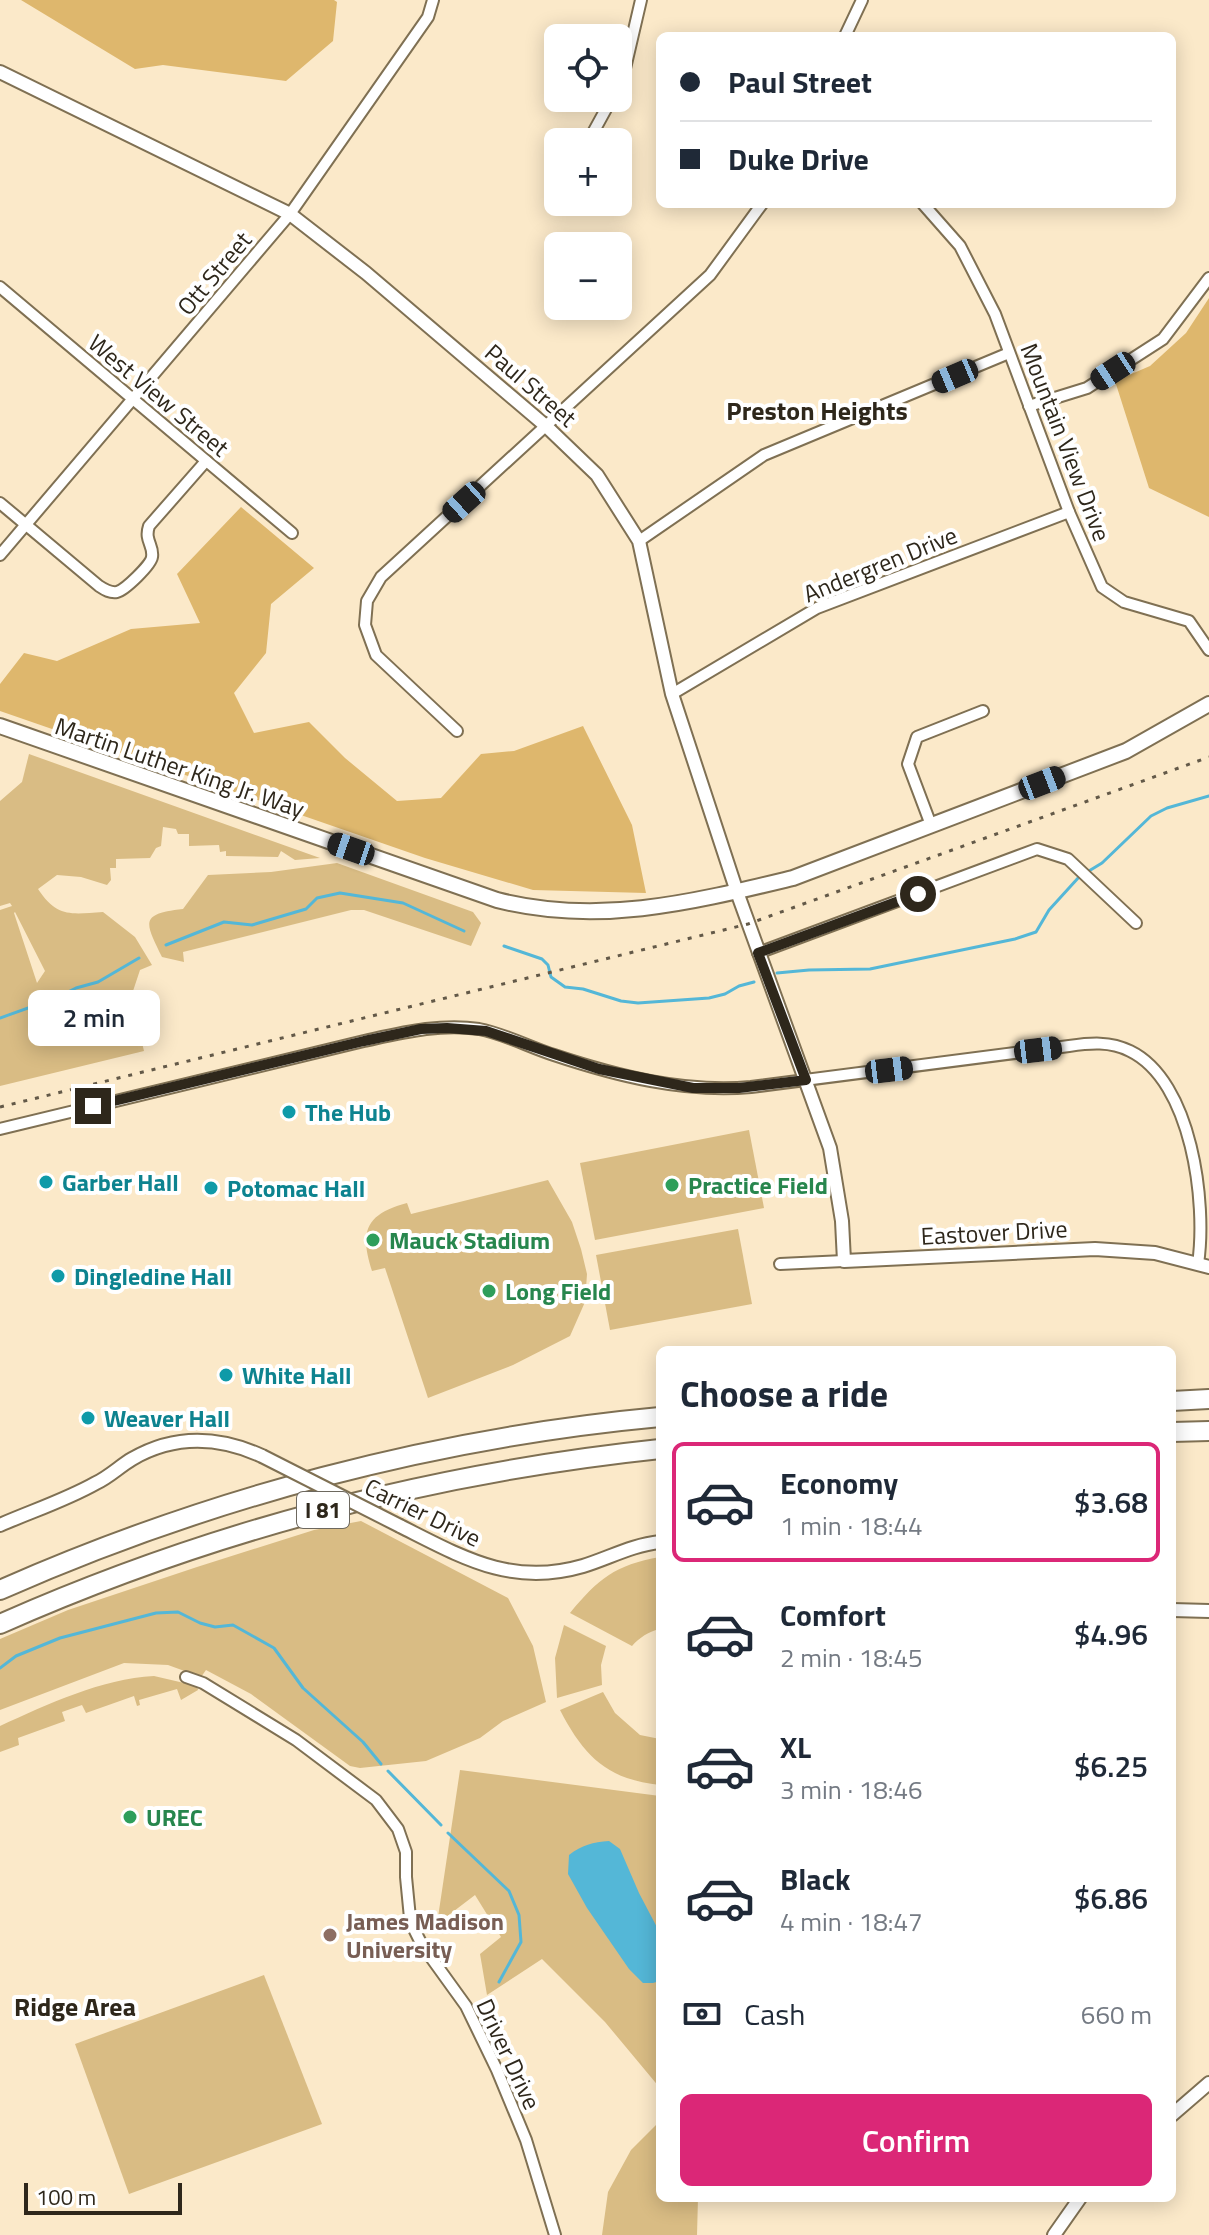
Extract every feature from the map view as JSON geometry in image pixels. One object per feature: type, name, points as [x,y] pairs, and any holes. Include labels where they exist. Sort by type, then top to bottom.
[{"type":"highway","points":[[1176,1401],[1209,1399]]},
{"type":"highway","name":"I 81","points":[[0,1590],[162,1527],[327,1476],[481,1443],[656,1418]]},
{"type":"highway","points":[[1176,1432],[1209,1431]]},
{"type":"highway","name":"I 81","points":[[0,1624],[143,1566],[334,1507],[491,1472],[656,1449]]},
{"type":"main road","name":"Martin Luther King Jr. Way","points":[[0,726],[483,895],[550,911],[613,912],[643,910],[793,878],[1126,751],[1209,704]]},
{"type":"street","name":"Ott Street","points":[[0,555],[290,214],[428,17],[433,0]]},
{"type":"street","points":[[632,38],[641,0]]},
{"type":"street","points":[[847,32],[862,0]]},
{"type":"street","name":"Paul Street","points":[[0,72],[290,214],[366,273],[547,427],[597,475],[639,541],[672,694],[758,953],[830,1148],[842,1221],[844,1261]]},
{"type":"street","points":[[457,731],[376,655],[365,625],[367,601],[381,577],[710,275],[759,208]]},
{"type":"street","name":"Mountain View Drive","points":[[927,208],[960,246],[995,314],[1069,512],[1102,587],[1124,602],[1189,621],[1209,650]]},
{"type":"street","points":[[1029,406],[1087,388],[1163,339],[1209,278]]},
{"type":"street","name":"West View Street","points":[[0,287],[292,533]]},
{"type":"street","points":[[639,541],[764,455],[1009,353]]},
{"type":"street","points":[[0,503],[104,589],[120,591],[151,561],[152,551],[147,535],[149,526],[206,461]]},
{"type":"street","name":"Andergren Drive","points":[[672,694],[817,608],[1069,512]]},
{"type":"street","points":[[931,825],[908,764],[917,737],[983,711]]},
{"type":"street","points":[[758,953],[1037,849],[1068,859],[1136,923]]},
{"type":"street","points":[[0,1129],[353,1043],[442,1028],[486,1031],[599,1069],[652,1081],[722,1089],[1108,1044],[1127,1050],[1146,1062],[1164,1083],[1187,1136],[1197,1172],[1203,1265]]},
{"type":"street","name":"Eastover Drive","points":[[780,1264],[1095,1249],[1155,1253],[1203,1265]]},
{"type":"street","name":"Carrier Drive","points":[[0,1525],[90,1486],[135,1458],[166,1445],[216,1441],[243,1447],[476,1563],[518,1573],[574,1568],[630,1548],[656,1543]]},
{"type":"street","points":[[1176,1610],[1209,1611]]},
{"type":"street","name":"Driver Drive","points":[[186,1677],[210,1687],[296,1740],[376,1800],[398,1829],[406,1852],[410,1918],[414,1929],[466,2006],[497,2070],[526,2140],[555,2235]]},
{"type":"street","points":[[1176,2112],[1209,2083]]},
{"type":"street","points":[[1054,2235],[1077,2202]]},
{"type":"shaded area","points":[[21,0],[337,2],[333,41],[286,81],[163,65],[135,69]]},
{"type":"shaded area","points":[[1209,298],[1209,517],[1149,488],[1115,381],[1150,366],[1186,333]]},
{"type":"shaded area","points":[[241,507],[314,568],[271,604],[266,653],[234,693],[254,733],[309,722],[345,758],[397,801],[441,798],[481,754],[514,751],[583,726],[632,825],[646,893],[533,890],[425,858],[0,711],[0,684],[24,653],[57,661],[131,629],[200,623],[177,574]]},
{"type":"shaded area","points":[[29,754],[320,858],[295,860],[281,851],[278,857],[226,856],[226,851],[220,852],[219,845],[189,846],[189,834],[178,834],[176,829],[163,827],[161,846],[150,858],[116,859],[116,868],[110,868],[111,880],[107,885],[81,877],[57,875],[38,889],[52,905],[58,910],[73,913],[103,912],[135,937],[152,965],[140,970],[131,997],[144,1051],[0,1086],[0,910],[12,906],[10,903],[0,906],[0,801],[22,782]],"holes":[[[15,912],[45,971],[37,983]]]},
{"type":"shaded area","points":[[337,863],[473,912],[481,923],[471,946],[364,910],[351,910],[183,952],[184,962],[162,957],[150,922],[159,914],[183,909],[208,875],[271,872]]},
{"type":"shaded area","name":"Practice Field","points":[[749,1130],[764,1208],[595,1240],[580,1163]]},
{"type":"shaded area","name":"Long Field","points":[[548,1180],[572,1222],[587,1274],[585,1302],[570,1336],[513,1365],[428,1398],[385,1268],[372,1271],[366,1245],[369,1226],[382,1213],[407,1203],[411,1214]]},
{"type":"shaded area","name":"Practice Field","points":[[738,1229],[752,1304],[610,1330],[596,1255]]},
{"type":"shaded area","points":[[361,1521],[508,1598],[533,1646],[546,1702],[503,1721],[480,1738],[426,1761],[360,1768],[350,1766],[251,1694],[206,1670],[201,1677],[168,1665],[124,1663],[0,1710],[0,1639],[68,1610],[197,1567],[314,1530]]},
{"type":"shaded area","points":[[656,1558],[656,1630],[644,1635],[632,1646],[570,1613],[599,1582],[619,1569]]},
{"type":"shaded area","points":[[564,1625],[606,1646],[601,1665],[602,1685],[557,1698],[555,1658]]},
{"type":"shaded area","points":[[154,1676],[197,1686],[198,1690],[181,1700],[177,1689],[139,1700],[140,1705],[137,1706],[134,1696],[86,1713],[82,1705],[62,1712],[65,1721],[18,1738],[19,1745],[0,1752],[0,1726],[95,1687]]},
{"type":"shaded area","points":[[603,1692],[615,1713],[640,1735],[656,1738],[656,1784],[625,1777],[599,1762],[578,1740],[560,1710]]},
{"type":"shaded area","points":[[460,1770],[656,1795],[656,2083],[605,2022],[542,1959],[487,1995],[480,1954],[501,1937],[475,1895],[437,1924]]},
{"type":"shaded area","points":[[264,1975],[322,2124],[129,2194],[75,2044]]},
{"type":"shaded area","points":[[656,2125],[656,2202],[698,2202],[697,2235],[602,2235],[608,2192],[631,2150]]},
{"type":"water","points":[[609,1841],[620,1849],[656,1925],[656,1982],[643,1983],[629,1969],[568,1874],[569,1855],[598,1842]]},
{"type":"waterway","points":[[777,973],[870,969],[1036,932],[1049,910],[1079,877],[1102,863],[1151,816],[1209,796]]},
{"type":"waterway","points":[[166,945],[224,922],[252,925],[306,909],[317,898],[340,893],[403,903],[464,931]]},
{"type":"waterway","points":[[504,946],[542,959],[548,965],[551,977],[565,987],[583,989],[621,1001],[638,1003],[709,998],[754,982]]},
{"type":"waterway","points":[[0,1018],[98,982],[139,958]]},
{"type":"waterway","points":[[0,1668],[16,1656],[60,1638],[156,1613],[178,1612],[215,1627],[233,1625],[274,1648],[303,1688],[363,1742],[381,1764]]},
{"type":"waterway","points":[[388,1771],[441,1825]]},
{"type":"waterway","points":[[448,1833],[509,1891],[519,1915],[521,1942],[499,1982]]},
{"type":"railway","points":[[0,1107],[748,924],[1209,757]]},
{"type":"place","name":"The Hub","points":[[289,1112]]},
{"type":"place","name":"Garber Hall","points":[[46,1182]]},
{"type":"place","name":"Practice Field","points":[[672,1185]]},
{"type":"place","name":"Potomac Hall","points":[[211,1188]]},
{"type":"place","name":"Mauck Stadium","points":[[373,1240]]},
{"type":"place","name":"Dingledine Hall","points":[[58,1276]]},
{"type":"place","name":"Long Field","points":[[489,1291]]},
{"type":"place","name":"White Hall","points":[[226,1375]]},
{"type":"place","name":"Weaver Hall","points":[[88,1418]]},
{"type":"place","name":"UREC","points":[[130,1817]]},
{"type":"place","name":"James Madison University","points":[[330,1935]]},
{"type":"district","name":"Preston Heights","points":[[817,410]]},
{"type":"district","name":"Ridge Area","points":[[75,2006]]},
{"type":"route","points":[[93,1106],[400,1033],[447,1028],[486,1031],[599,1069],[693,1088],[739,1088],[806,1080],[758,953],[918,894]]}]
